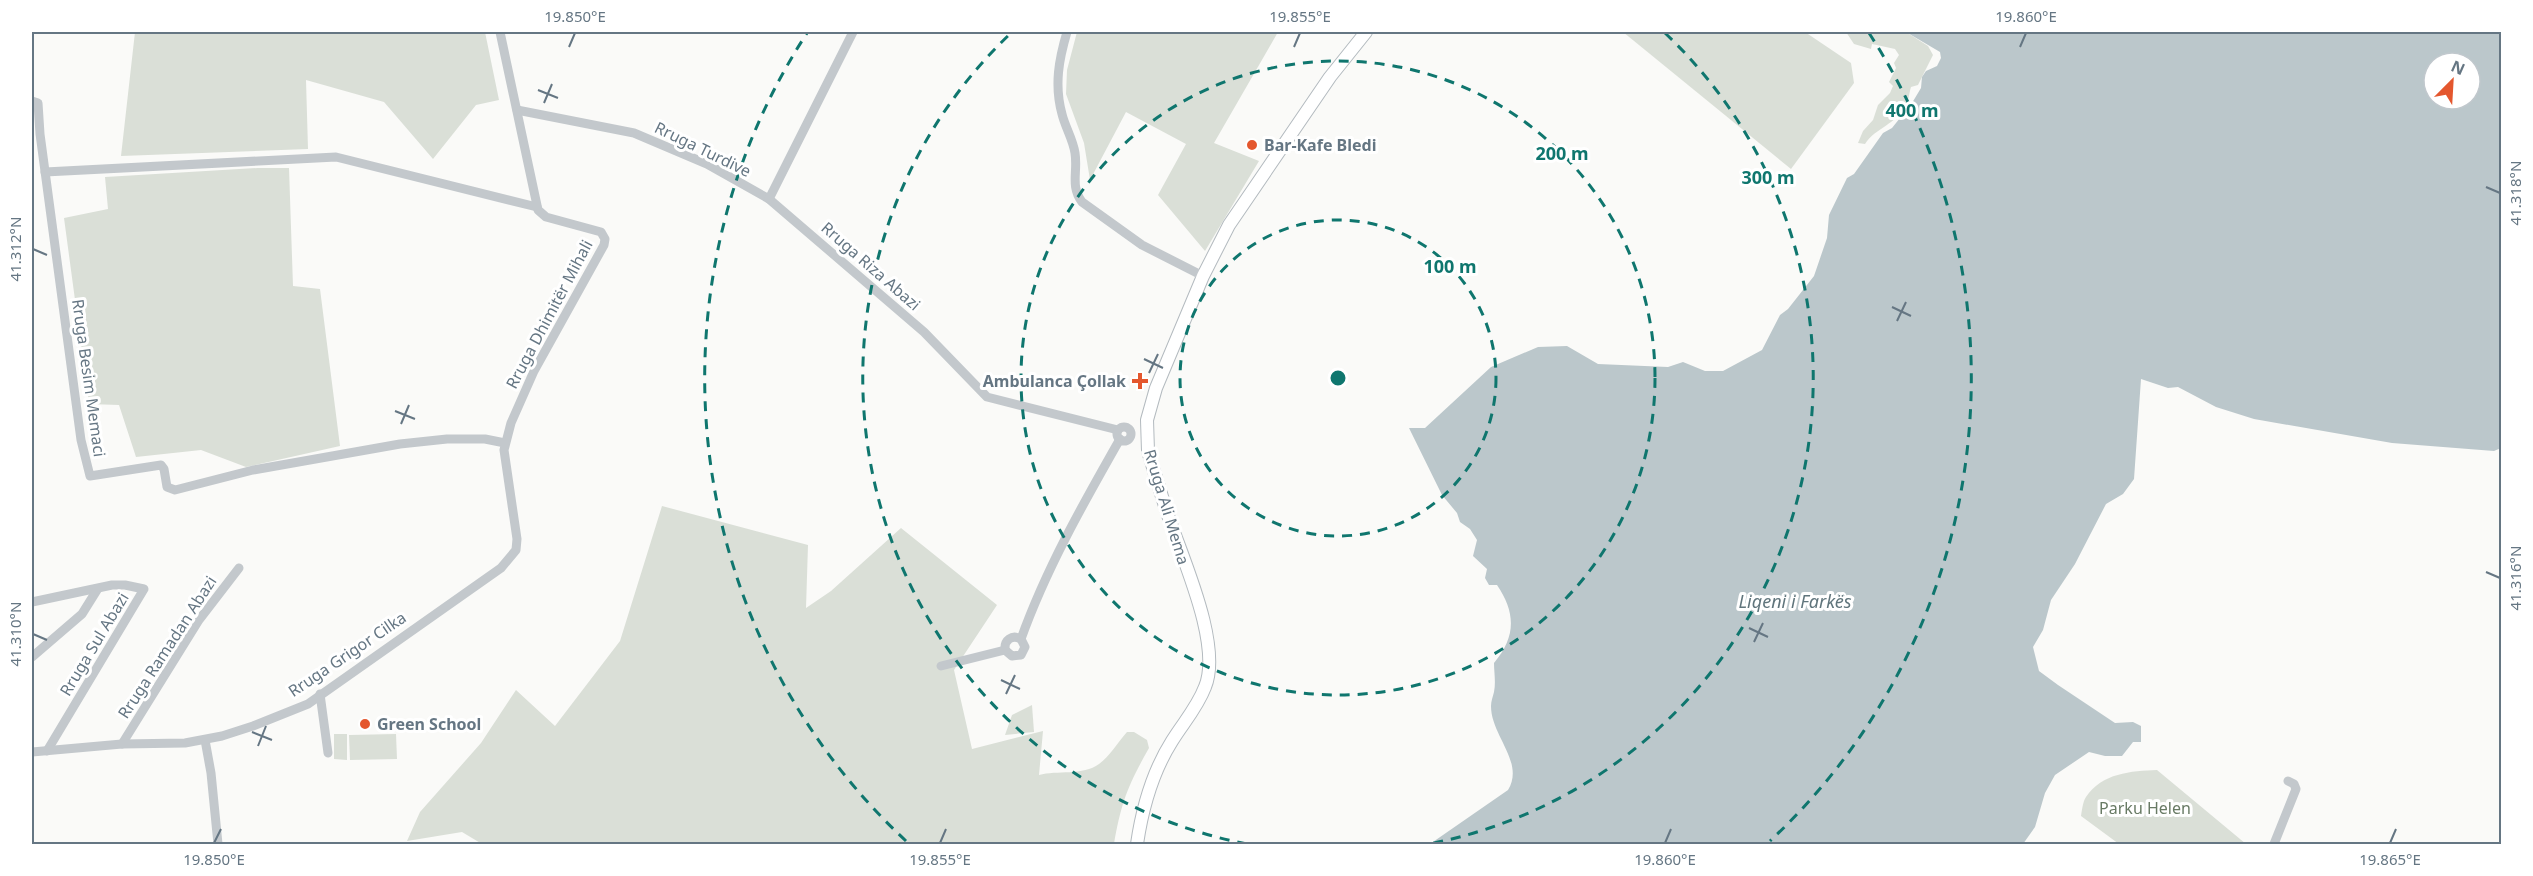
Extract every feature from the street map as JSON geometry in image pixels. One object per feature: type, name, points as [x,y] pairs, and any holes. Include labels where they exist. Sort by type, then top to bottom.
[{"type":"street","points":[[45,172],[336,157],[537,207],[500,32]]},
{"type":"street","points":[[768,199],[853,32]]},
{"type":"street","points":[[1067,32],[1057,73],[1058,93],[1075,155],[1074,179],[1077,195],[1082,202],[1142,245],[1203,276]]},
{"type":"street","name":"Rruga Ali Mema","points":[[1137,844],[1144,806],[1155,778],[1170,743],[1197,706],[1207,685],[1209,666],[1205,625],[1148,451],[1146,431],[1149,410],[1203,276],[1229,225],[1330,77],[1366,32]]},
{"type":"street","name":"Rruga Besim Memaci","points":[[32,101],[38,102],[45,172],[81,440],[90,476],[161,465],[164,469],[167,487],[175,490],[253,470],[400,444],[447,439],[485,439],[505,443]]},
{"type":"street","name":"Rruga Turdive","points":[[517,110],[634,133],[707,164],[768,199]]},
{"type":"street","name":"Rruga Riza Abazi","points":[[768,199],[924,332],[987,397],[1119,435]]},
{"type":"street","name":"Rruga Dhimitër Mihali","points":[[516,550],[517,539],[505,460],[505,443],[526,388],[605,242],[601,232],[546,217],[537,207]]},
{"type":"street","points":[[1021,639],[1034,605],[1075,519],[1119,435],[1127,440],[1130,433],[1146,431]]},
{"type":"street","name":"Rruga Grigor Cilka","points":[[32,752],[205,740],[253,726],[308,704],[501,568],[516,550]]},
{"type":"street","name":"Rruga Ramadan Abazi","points":[[122,744],[199,620],[238,568]]},
{"type":"street","name":"Rruga Sul Abazi","points":[[32,602],[112,585],[143,588],[144,591],[47,751]]},
{"type":"street","points":[[32,657],[82,614],[97,590]]},
{"type":"street","points":[[1015,637],[1021,639],[1025,647],[1021,655],[1012,656],[1005,650],[1005,644],[1009,639],[1015,637]]},
{"type":"street","points":[[941,666],[1005,650]]},
{"type":"street","points":[[320,694],[328,753]]},
{"type":"street","points":[[205,740],[211,773],[218,844]]},
{"type":"street","points":[[2274,844],[2296,789],[2294,784],[2288,781]]},
{"type":"green space","points":[[135,32],[485,32],[499,100],[476,105],[433,159],[384,102],[306,80],[308,149],[121,156]]},
{"type":"green space","points":[[1077,32],[1278,32],[1214,143],[1259,161],[1205,251],[1158,195],[1186,144],[1126,112],[1090,180],[1084,143],[1066,94],[1067,70]]},
{"type":"green space","points":[[1623,32],[1805,32],[1851,63],[1854,83],[1791,169]]},
{"type":"green space","points":[[1846,32],[1906,32],[1928,46],[1933,55],[1918,85],[1911,87],[1907,103],[1902,111],[1865,144],[1858,143],[1863,131],[1873,120],[1878,105],[1890,93],[1893,86],[1889,82],[1896,68],[1894,63],[1899,55],[1895,49],[1872,44],[1871,49],[1854,44]]},
{"type":"green space","points":[[289,168],[293,286],[320,289],[340,446],[246,467],[201,450],[136,457],[119,405],[89,404],[64,218],[108,209],[105,177]]},
{"type":"green space","points":[[662,506],[808,545],[806,608],[831,591],[901,528],[997,605],[954,670],[972,749],[1043,731],[1039,775],[1093,768],[1106,757],[1127,732],[1134,732],[1147,740],[1149,748],[1126,794],[1114,844],[482,844],[462,832],[407,841],[420,812],[481,743],[516,690],[555,726],[620,641]]},
{"type":"green space","points":[[1032,705],[1034,732],[1005,735],[1012,715]]},
{"type":"green space","points":[[334,734],[347,734],[347,760],[334,759]]},
{"type":"green space","points":[[396,734],[397,759],[350,760],[349,735]]},
{"type":"green space","name":"Parku Helen","points":[[2157,770],[2246,844],[2119,844],[2081,816],[2085,799],[2100,783],[2118,775]]},
{"type":"water","name":"Liqeni i Farkës","points":[[1906,32],[2501,32],[2501,448],[2494,451],[2392,443],[2254,419],[2216,407],[2178,387],[2168,388],[2141,379],[2134,479],[2123,494],[2106,504],[2075,564],[2051,600],[2043,630],[2033,647],[2039,671],[2115,723],[2133,722],[2141,726],[2141,742],[2133,742],[2122,756],[2105,756],[2089,752],[2055,775],[2045,793],[2035,827],[2023,844],[1430,844],[1508,790],[1512,780],[1513,769],[1492,717],[1491,706],[1495,685],[1494,663],[1506,644],[1511,625],[1508,605],[1503,595],[1497,585],[1489,585],[1485,578],[1487,569],[1473,556],[1477,540],[1470,529],[1460,522],[1457,513],[1442,495],[1409,428],[1425,428],[1491,367],[1538,347],[1567,346],[1598,364],[1668,367],[1683,362],[1705,371],[1723,371],[1762,350],[1780,315],[1788,309],[1814,276],[1827,238],[1829,215],[1847,178],[1854,174],[1883,133],[1892,128],[1912,103],[1921,88],[1922,77],[1926,71],[1937,66],[1941,58],[1940,52]]},
{"type":"place","name":"Bar-Kafe Bledi","points":[[1252,145]]},
{"type":"place","name":"Ambulanca Çollak","points":[[1140,381]]},
{"type":"place","name":"Green School","points":[[365,724]]}]
